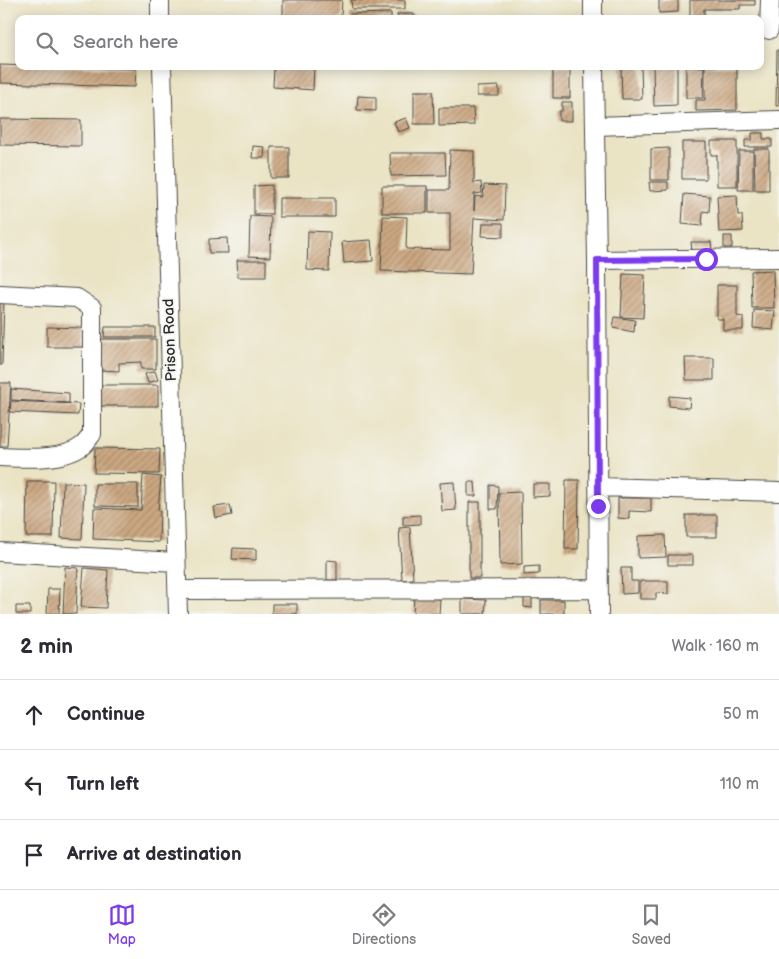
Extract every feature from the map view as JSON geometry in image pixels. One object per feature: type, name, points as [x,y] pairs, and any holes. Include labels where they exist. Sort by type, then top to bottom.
[{"type":"street","points":[[160,0],[160,15]]},
{"type":"street","points":[[592,0],[593,15]]},
{"type":"street","points":[[770,0],[770,30]]},
{"type":"street","name":"Prison Road","points":[[162,70],[178,614]]},
{"type":"street","points":[[594,70],[599,614]]},
{"type":"street","points":[[596,126],[779,120]]},
{"type":"street","points":[[597,260],[779,258]]},
{"type":"street","points":[[0,294],[77,298],[92,308],[92,434],[81,447],[69,452],[28,459],[0,457]]},
{"type":"street","points":[[598,487],[779,492]]},
{"type":"street","points":[[0,552],[176,562]]},
{"type":"street","points":[[178,590],[599,589]]},
{"type":"building","points":[[283,0],[342,0],[341,15],[283,15]]},
{"type":"building","points":[[351,0],[405,0],[405,9],[352,9]]},
{"type":"building","points":[[659,0],[678,0],[678,12],[659,13]]},
{"type":"building","points":[[690,0],[755,0],[755,5],[740,5],[740,9],[704,9],[704,15],[690,15]]},
{"type":"building","points":[[391,13],[391,15],[350,15]]},
{"type":"building","points":[[397,14],[414,14],[414,15]]},
{"type":"building","points":[[777,50],[779,50],[779,106],[776,106]]},
{"type":"building","points":[[0,65],[15,65],[15,70],[136,70],[135,87],[0,83]]},
{"type":"building","points":[[274,70],[314,70],[313,90],[273,87]]},
{"type":"building","points":[[553,70],[570,70],[570,98],[553,98]]},
{"type":"building","points":[[621,70],[641,70],[642,99],[622,99]]},
{"type":"building","points":[[653,70],[677,70],[677,105],[654,106]]},
{"type":"building","points":[[686,70],[704,70],[703,98],[686,98]]},
{"type":"building","points":[[705,70],[737,70],[737,110],[696,111],[696,100],[705,100]]},
{"type":"building","points":[[499,86],[499,96],[477,96],[477,87]]},
{"type":"building","points":[[414,91],[433,91],[434,124],[414,124]]},
{"type":"building","points":[[358,96],[376,97],[376,111],[357,110]]},
{"type":"building","points":[[562,102],[572,102],[572,121],[559,121],[559,111],[562,111]]},
{"type":"building","points":[[439,108],[473,108],[474,125],[439,126]]},
{"type":"building","points":[[406,118],[410,128],[398,132],[394,122]]},
{"type":"building","points":[[0,119],[81,120],[81,146],[0,145]]},
{"type":"building","points":[[752,133],[763,133],[763,139],[772,139],[772,147],[745,147],[745,140],[752,140]]},
{"type":"building","points":[[711,141],[737,141],[737,186],[717,186],[717,155],[711,155]]},
{"type":"building","points":[[682,142],[706,142],[706,179],[682,179]]},
{"type":"building","points":[[253,146],[265,147],[264,158],[252,158]]},
{"type":"building","points":[[271,147],[289,147],[289,178],[271,178]]},
{"type":"building","points":[[669,148],[669,180],[651,180],[651,149]]},
{"type":"building","points":[[754,149],[769,149],[769,190],[755,190]]},
{"type":"building","points":[[450,150],[474,151],[474,183],[481,182],[482,193],[474,194],[474,211],[475,196],[483,197],[484,185],[505,186],[504,220],[474,218],[471,274],[381,271],[383,216],[407,217],[406,249],[450,250],[450,213],[429,213],[429,190],[449,190]]},
{"type":"building","points":[[739,151],[753,151],[753,190],[738,190]]},
{"type":"building","points":[[390,153],[445,153],[446,175],[391,176]]},
{"type":"building","points":[[649,182],[668,182],[668,190],[650,191]]},
{"type":"building","points":[[272,185],[272,214],[254,214],[254,186]]},
{"type":"building","points":[[382,186],[427,186],[427,213],[382,213]]},
{"type":"building","points":[[684,194],[710,196],[709,212],[703,211],[702,226],[682,224]]},
{"type":"building","points":[[737,195],[738,215],[742,215],[743,231],[719,232],[717,196]]},
{"type":"building","points":[[279,198],[335,198],[335,217],[279,217]]},
{"type":"building","points":[[250,216],[271,217],[270,257],[249,256]]},
{"type":"building","points":[[483,223],[503,223],[503,237],[482,236]]},
{"type":"building","points":[[308,231],[330,232],[329,271],[307,270]]},
{"type":"building","points":[[724,236],[732,236],[732,248],[724,248]]},
{"type":"building","points":[[227,238],[228,253],[209,253],[209,239]]},
{"type":"building","points":[[371,240],[373,261],[344,263],[342,242]]},
{"type":"building","points":[[691,242],[711,242],[712,250],[692,251]]},
{"type":"building","points":[[237,260],[266,260],[266,277],[238,277]]},
{"type":"building","points":[[773,270],[774,308],[752,308],[751,271]]},
{"type":"building","points":[[623,274],[645,275],[643,318],[621,317]]},
{"type":"building","points":[[717,285],[737,285],[737,316],[743,317],[743,330],[723,330],[723,319],[717,319]]},
{"type":"building","points":[[0,301],[4,301],[2,365],[0,365]]},
{"type":"building","points":[[754,310],[775,311],[773,330],[753,328]]},
{"type":"building","points":[[615,317],[635,320],[634,332],[613,328]]},
{"type":"building","points":[[47,327],[83,328],[83,347],[47,347]]},
{"type":"building","points":[[105,327],[155,327],[155,337],[104,337]]},
{"type":"building","points":[[101,339],[156,339],[156,369],[141,369],[141,362],[119,363],[119,371],[101,370]]},
{"type":"building","points":[[685,358],[714,358],[714,380],[686,380]]},
{"type":"building","points":[[155,371],[158,380],[148,383],[145,374]]},
{"type":"building","points":[[0,383],[11,383],[7,446],[0,446]]},
{"type":"building","points":[[100,385],[158,385],[158,406],[100,406]]},
{"type":"building","points":[[11,389],[69,393],[69,403],[11,400]]},
{"type":"building","points":[[669,396],[690,398],[689,408],[669,406]]},
{"type":"building","points":[[11,401],[79,404],[78,415],[10,412]]},
{"type":"building","points":[[95,448],[160,449],[159,474],[94,473]]},
{"type":"building","points":[[143,475],[161,477],[158,511],[160,511],[159,542],[93,539],[94,508],[141,510]]},
{"type":"building","points":[[566,480],[579,480],[578,549],[565,549]]},
{"type":"building","points":[[27,481],[54,481],[53,537],[26,537]]},
{"type":"building","points":[[63,482],[84,483],[82,539],[61,538]]},
{"type":"building","points":[[454,482],[456,510],[442,511],[440,483]]},
{"type":"building","points":[[468,482],[475,482],[476,496],[468,496]]},
{"type":"building","points":[[95,484],[138,484],[138,507],[95,506]]},
{"type":"building","points":[[533,484],[550,484],[550,496],[533,497]]},
{"type":"building","points":[[490,485],[498,486],[497,509],[490,509]]},
{"type":"building","points":[[521,492],[522,564],[500,565],[499,493]]},
{"type":"building","points":[[618,498],[651,498],[651,512],[629,511],[629,519],[618,518]]},
{"type":"building","points":[[469,502],[480,502],[480,578],[469,578]]},
{"type":"building","points":[[230,505],[232,515],[216,518],[214,507]]},
{"type":"building","points":[[420,515],[420,524],[403,525],[403,516]]},
{"type":"building","points":[[686,515],[717,515],[717,537],[686,537]]},
{"type":"building","points":[[410,527],[413,579],[402,580],[399,528]]},
{"type":"building","points":[[665,535],[666,557],[638,558],[638,536]]},
{"type":"building","points":[[233,548],[256,549],[256,560],[232,559]]},
{"type":"building","points":[[668,555],[693,555],[693,565],[668,565]]},
{"type":"building","points":[[327,560],[337,561],[337,580],[327,580]]},
{"type":"building","points":[[539,566],[539,574],[524,575],[524,567]]},
{"type":"building","points":[[65,567],[78,568],[76,614],[63,614]]},
{"type":"building","points":[[84,568],[108,570],[106,608],[81,607]]},
{"type":"building","points":[[621,568],[631,568],[631,581],[638,581],[638,593],[622,594]]},
{"type":"building","points":[[640,581],[668,581],[668,594],[656,593],[656,599],[640,599]]},
{"type":"building","points":[[48,589],[60,589],[59,614],[47,614]]},
{"type":"building","points":[[524,596],[532,597],[532,608],[524,607]]},
{"type":"building","points":[[414,598],[440,599],[439,614],[413,614]]},
{"type":"building","points":[[462,599],[486,600],[485,614],[462,614]]},
{"type":"building","points":[[541,600],[564,600],[564,614],[541,614]]},
{"type":"building","points":[[272,604],[297,604],[297,614],[272,614]]},
{"type":"building","points":[[16,606],[30,606],[30,614],[16,614]]},
{"type":"route","points":[[598,506],[597,260],[706,259]]}]
